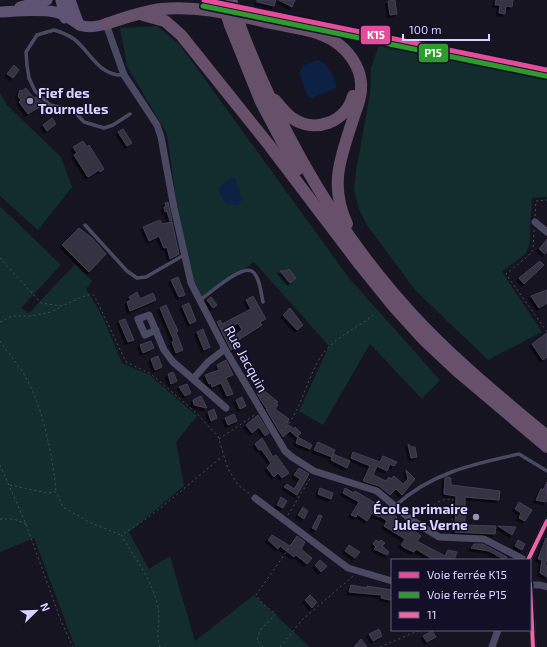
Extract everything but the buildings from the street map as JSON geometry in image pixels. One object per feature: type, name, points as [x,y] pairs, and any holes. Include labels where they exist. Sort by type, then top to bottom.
[{"type":"highway","points":[[222,0],[302,163],[334,214],[368,262],[396,296],[440,343],[477,377],[547,436]]},
{"type":"highway","points":[[231,0],[235,25],[252,81],[271,122],[303,181],[332,227]]},
{"type":"highway","points":[[106,24],[163,9],[206,10],[316,32],[333,40],[348,54],[358,71],[361,91],[339,165],[336,189],[344,218],[368,262]]},
{"type":"highway","points":[[137,16],[176,11],[197,12],[256,23],[314,37],[330,45],[342,55],[350,67],[354,85],[351,103],[343,115],[334,121],[317,125],[302,123],[292,118],[284,111],[258,72]]},
{"type":"highway","points":[[137,16],[160,19],[176,29],[269,145],[373,282],[424,340],[483,394],[547,447]]},
{"type":"main road","points":[[47,0],[2,12],[45,11],[58,14],[87,28],[106,24]]},
{"type":"main road","points":[[61,0],[65,18]]},
{"type":"main road","points":[[70,0],[79,25]]},
{"type":"street","name":"Rue Jacquin","points":[[106,24],[124,75],[157,125],[161,136],[174,208],[191,283],[225,349],[275,436],[292,457],[314,471],[377,491],[426,530],[439,537],[484,539],[522,559]]},
{"type":"street","points":[[535,222],[547,232]]},
{"type":"street","points":[[156,330],[164,350],[173,362],[226,408]]},
{"type":"street","points":[[193,379],[208,362],[225,349]]},
{"type":"street","points":[[255,498],[339,561],[357,571],[391,581]]},
{"type":"street","points":[[528,559],[547,521]]},
{"type":"street","points":[[531,585],[547,587]]},
{"type":"street","points":[[531,606],[533,647]]},
{"type":"street","points":[[492,647],[498,631]]},
{"type":"lane","points":[[124,75],[102,69],[75,40],[54,30],[37,35],[26,52],[29,78],[35,92],[50,105],[73,110],[84,122],[104,128],[113,126],[130,114]]},
{"type":"lane","points":[[85,226],[127,271],[138,278],[146,277],[184,255]]},
{"type":"lane","points":[[199,301],[237,273],[245,269],[250,270],[255,274],[264,302]]},
{"type":"lane","points":[[395,506],[420,485],[439,476],[501,458],[519,454],[547,471]]},
{"type":"path","points":[[547,200],[536,201],[532,250],[527,257],[506,274],[547,332]]},
{"type":"path","points":[[0,258],[41,304],[62,306]]},
{"type":"path","points":[[0,322],[12,316],[31,316],[51,312],[87,295],[94,295],[126,362],[151,374],[194,410],[219,439],[228,469],[238,485],[255,498]]},
{"type":"path","points":[[275,436],[286,427],[310,382],[311,374],[329,346],[376,313]]},
{"type":"path","points":[[0,341],[25,376],[33,394],[48,441],[56,492],[63,506],[93,524],[121,535],[148,577],[158,606],[160,618],[157,638],[160,647]]},
{"type":"path","points":[[219,439],[260,412]]},
{"type":"path","points":[[121,535],[148,519],[223,456]]},
{"type":"path","points":[[0,465],[26,524],[72,647]]},
{"type":"path","points":[[285,520],[314,471]]},
{"type":"path","points":[[9,485],[47,493],[56,492]]},
{"type":"path","points":[[431,509],[434,503],[444,499],[453,499],[452,538]]},
{"type":"path","points":[[0,519],[14,519],[26,524]]},
{"type":"path","points":[[264,647],[257,640],[260,630],[276,614],[263,604],[256,595],[300,531]]},
{"type":"path","points":[[280,647],[302,620],[357,571]]},
{"type":"path","points":[[380,647],[418,631]]},
{"type":"green space","points":[[157,26],[180,45],[349,278],[440,380],[422,399],[370,344],[323,425],[299,411],[329,346],[254,262],[199,302],[179,221],[167,134],[127,66],[120,28]]},
{"type":"green space","points":[[379,45],[547,80],[547,197],[532,198],[529,246],[525,254],[502,272],[542,332],[488,360],[415,290],[367,225],[359,209],[354,189],[356,171],[370,94],[371,68]]},
{"type":"green space","points":[[0,93],[7,105],[61,157],[72,187],[38,230],[0,196]]},
{"type":"green space","points":[[0,206],[61,265],[21,308],[29,313],[75,264],[92,281],[86,289],[102,315],[122,363],[150,375],[197,416],[176,442],[184,486],[129,532],[149,569],[170,556],[195,641],[254,595],[310,647],[75,647],[34,538],[0,552]]},
{"type":"water","points":[[318,60],[325,64],[330,71],[336,84],[336,88],[311,98],[307,94],[299,73],[304,65]]},
{"type":"water","points":[[231,178],[235,178],[242,199],[238,205],[226,204],[221,196],[219,187]]},
{"type":"rail line","name":"K15","points":[[204,0],[547,70]]},
{"type":"rail line","name":"P15","points":[[203,6],[546,76]]},
{"type":"transit line","name":"11","points":[[528,559],[547,521]]},
{"type":"transit line","name":"11","points":[[531,605],[533,647]]},
{"type":"place","name":"Fief des Tournelles","points":[[30,101]]},
{"type":"place","name":"École primaire Jules Verne","points":[[476,517]]}]
